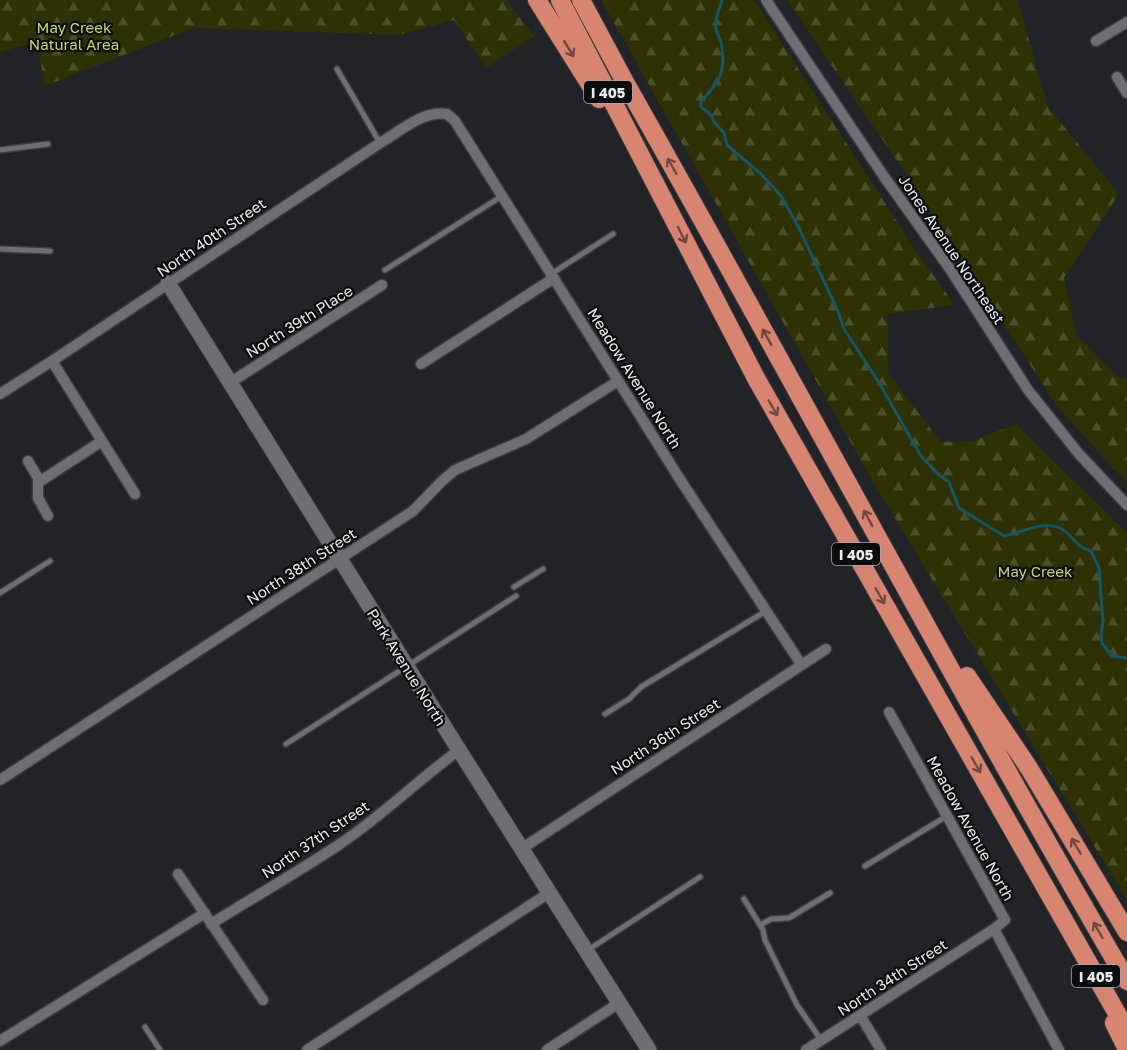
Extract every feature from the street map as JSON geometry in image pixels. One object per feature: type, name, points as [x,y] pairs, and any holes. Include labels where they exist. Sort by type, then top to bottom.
[{"type":"highway","points":[[537,0],[610,117],[655,183]]},
{"type":"highway","name":"I 405","points":[[560,0],[757,380],[1127,1031]]},
{"type":"highway","name":"I 405","points":[[581,0],[1017,789],[1127,981]]},
{"type":"highway","points":[[906,587],[1029,768],[1127,932]]},
{"type":"highway","points":[[1064,922],[1127,1049]]},
{"type":"street","name":"Jones Avenue Northeast","points":[[766,0],[885,178],[950,269],[1028,390],[1079,454],[1127,505]]},
{"type":"street","points":[[1096,41],[1127,22]]},
{"type":"street","points":[[1117,77],[1127,93]]},
{"type":"street","name":"North 40th Street","points":[[0,394],[52,362],[380,143],[420,119],[441,113]]},
{"type":"street","name":"Meadow Avenue North","points":[[441,113],[451,116],[455,121],[618,381],[801,664]]},
{"type":"street","points":[[421,363],[553,276]]},
{"type":"street","name":"Park Avenue North","points":[[168,283],[649,1050]]},
{"type":"street","name":"North 39th Place","points":[[231,381],[382,285]]},
{"type":"street","points":[[52,362],[135,494]]},
{"type":"street","name":"North 38th Street","points":[[0,780],[413,511],[455,470],[526,439],[618,381]]},
{"type":"street","points":[[39,482],[102,441]]},
{"type":"street","points":[[28,461],[39,482],[38,498],[48,516]]},
{"type":"street","name":"North 36th Street","points":[[521,849],[826,649]]},
{"type":"street","name":"Meadow Avenue North","points":[[889,712],[1005,920],[994,929]]},
{"type":"street","name":"North 37th Street","points":[[211,924],[340,844],[375,819],[408,789],[459,750]]},
{"type":"street","points":[[178,874],[263,1000]]},
{"type":"street","points":[[307,1050],[549,893]]},
{"type":"street","points":[[0,1041],[205,913]]},
{"type":"street","points":[[994,929],[1059,1050]]},
{"type":"street","name":"North 34th Street","points":[[806,1050],[994,929]]},
{"type":"street","points":[[547,1050],[619,1004]]},
{"type":"street","points":[[860,1016],[881,1050]]},
{"type":"lane","points":[[337,69],[380,143]]},
{"type":"lane","points":[[0,150],[48,144]]},
{"type":"lane","points":[[385,270],[502,196]]},
{"type":"lane","points":[[553,276],[613,234]]},
{"type":"lane","points":[[0,249],[50,251]]},
{"type":"lane","points":[[0,593],[50,561]]},
{"type":"lane","points":[[514,587],[543,569]]},
{"type":"lane","points":[[286,744],[516,596]]},
{"type":"lane","points":[[605,714],[629,699],[641,687],[766,611]]},
{"type":"lane","points":[[865,866],[947,816]]},
{"type":"lane","points":[[586,951],[700,877]]},
{"type":"lane","points":[[760,925],[771,919],[789,918],[830,893]]},
{"type":"lane","points":[[744,899],[760,925],[797,1005],[821,1040]]},
{"type":"lane","points":[[145,1027],[160,1050]]},
{"type":"green space","name":"May Creek Natural Area","points":[[0,0],[506,0],[534,36],[486,68],[454,20],[399,35],[193,28],[45,86],[37,42],[0,52]]},
{"type":"green space","name":"May Creek","points":[[601,0],[754,0],[916,251],[955,305],[888,314],[888,373],[941,442],[972,441],[1016,424],[1127,533],[1127,900],[876,487]]},
{"type":"green space","points":[[787,0],[1018,0],[1048,107],[1119,194],[1064,278],[1077,336],[1117,376],[1127,379],[1127,483],[1057,406],[923,199]]},
{"type":"waterway","name":"May Creek","points":[[722,0],[716,18],[717,32],[723,52],[722,68],[713,88],[701,101],[701,107],[711,115],[724,133],[727,145],[761,174],[781,196],[799,228],[844,329],[878,381],[921,456],[949,482],[959,508],[1004,536],[1039,526],[1053,526],[1060,528],[1086,550],[1091,551],[1099,568],[1103,621],[1102,643],[1112,656],[1127,658]]}]
